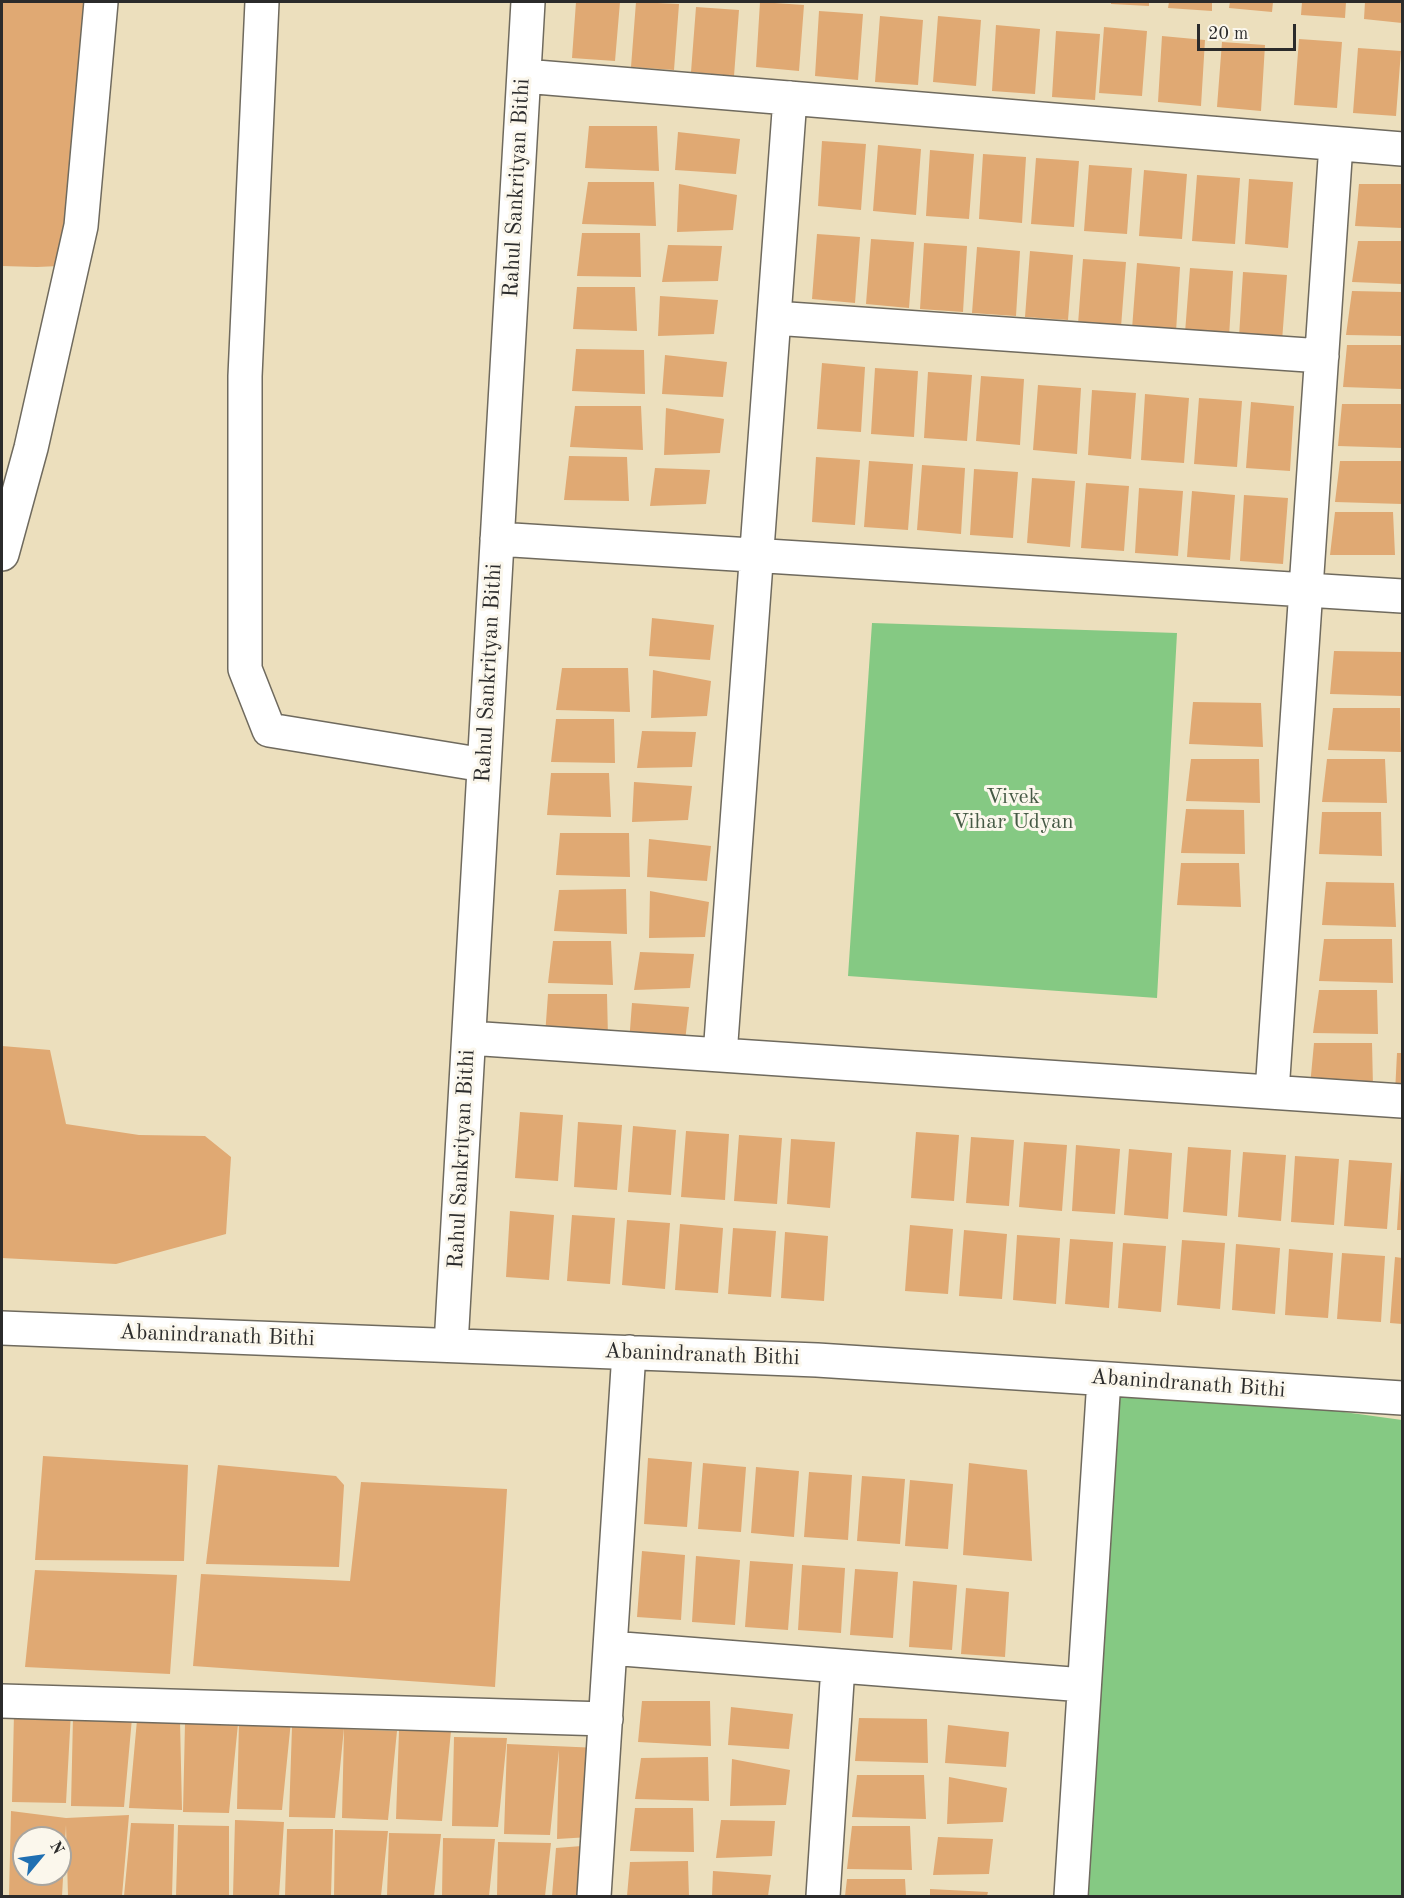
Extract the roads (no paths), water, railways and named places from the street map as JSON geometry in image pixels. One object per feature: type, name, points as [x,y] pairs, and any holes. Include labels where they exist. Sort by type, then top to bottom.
[{"type":"street","points":[[2,554],[31,448],[81,226],[101,2]]},
{"type":"street","points":[[262,2],[244,376],[245,669],[269,730],[484,765]]},
{"type":"street","name":"Rahul Sankrityan Bithi","points":[[451,1345],[528,2]]},
{"type":"street","points":[[524,76],[1402,149]]},
{"type":"street","points":[[720,1055],[790,98]]},
{"type":"street","points":[[1272,1092],[1336,144]]},
{"type":"street","points":[[774,318],[1322,356]]},
{"type":"street","points":[[497,539],[1402,596]]},
{"type":"street","points":[[469,1038],[1402,1101]]},
{"type":"street","name":"Abanindranath Bithi","points":[[2,1328],[817,1360],[1402,1398]]},
{"type":"street","points":[[594,1896],[629,1352]]},
{"type":"street","points":[[1071,1896],[1104,1378]]},
{"type":"street","points":[[610,1648],[1084,1685]]},
{"type":"street","points":[[823,1896],[838,1666]]},
{"type":"street","points":[[2,1701],[606,1719]]},
{"type":"park label","name":"Vivek Vihar Udyan","points":[[1013,810]]}]
